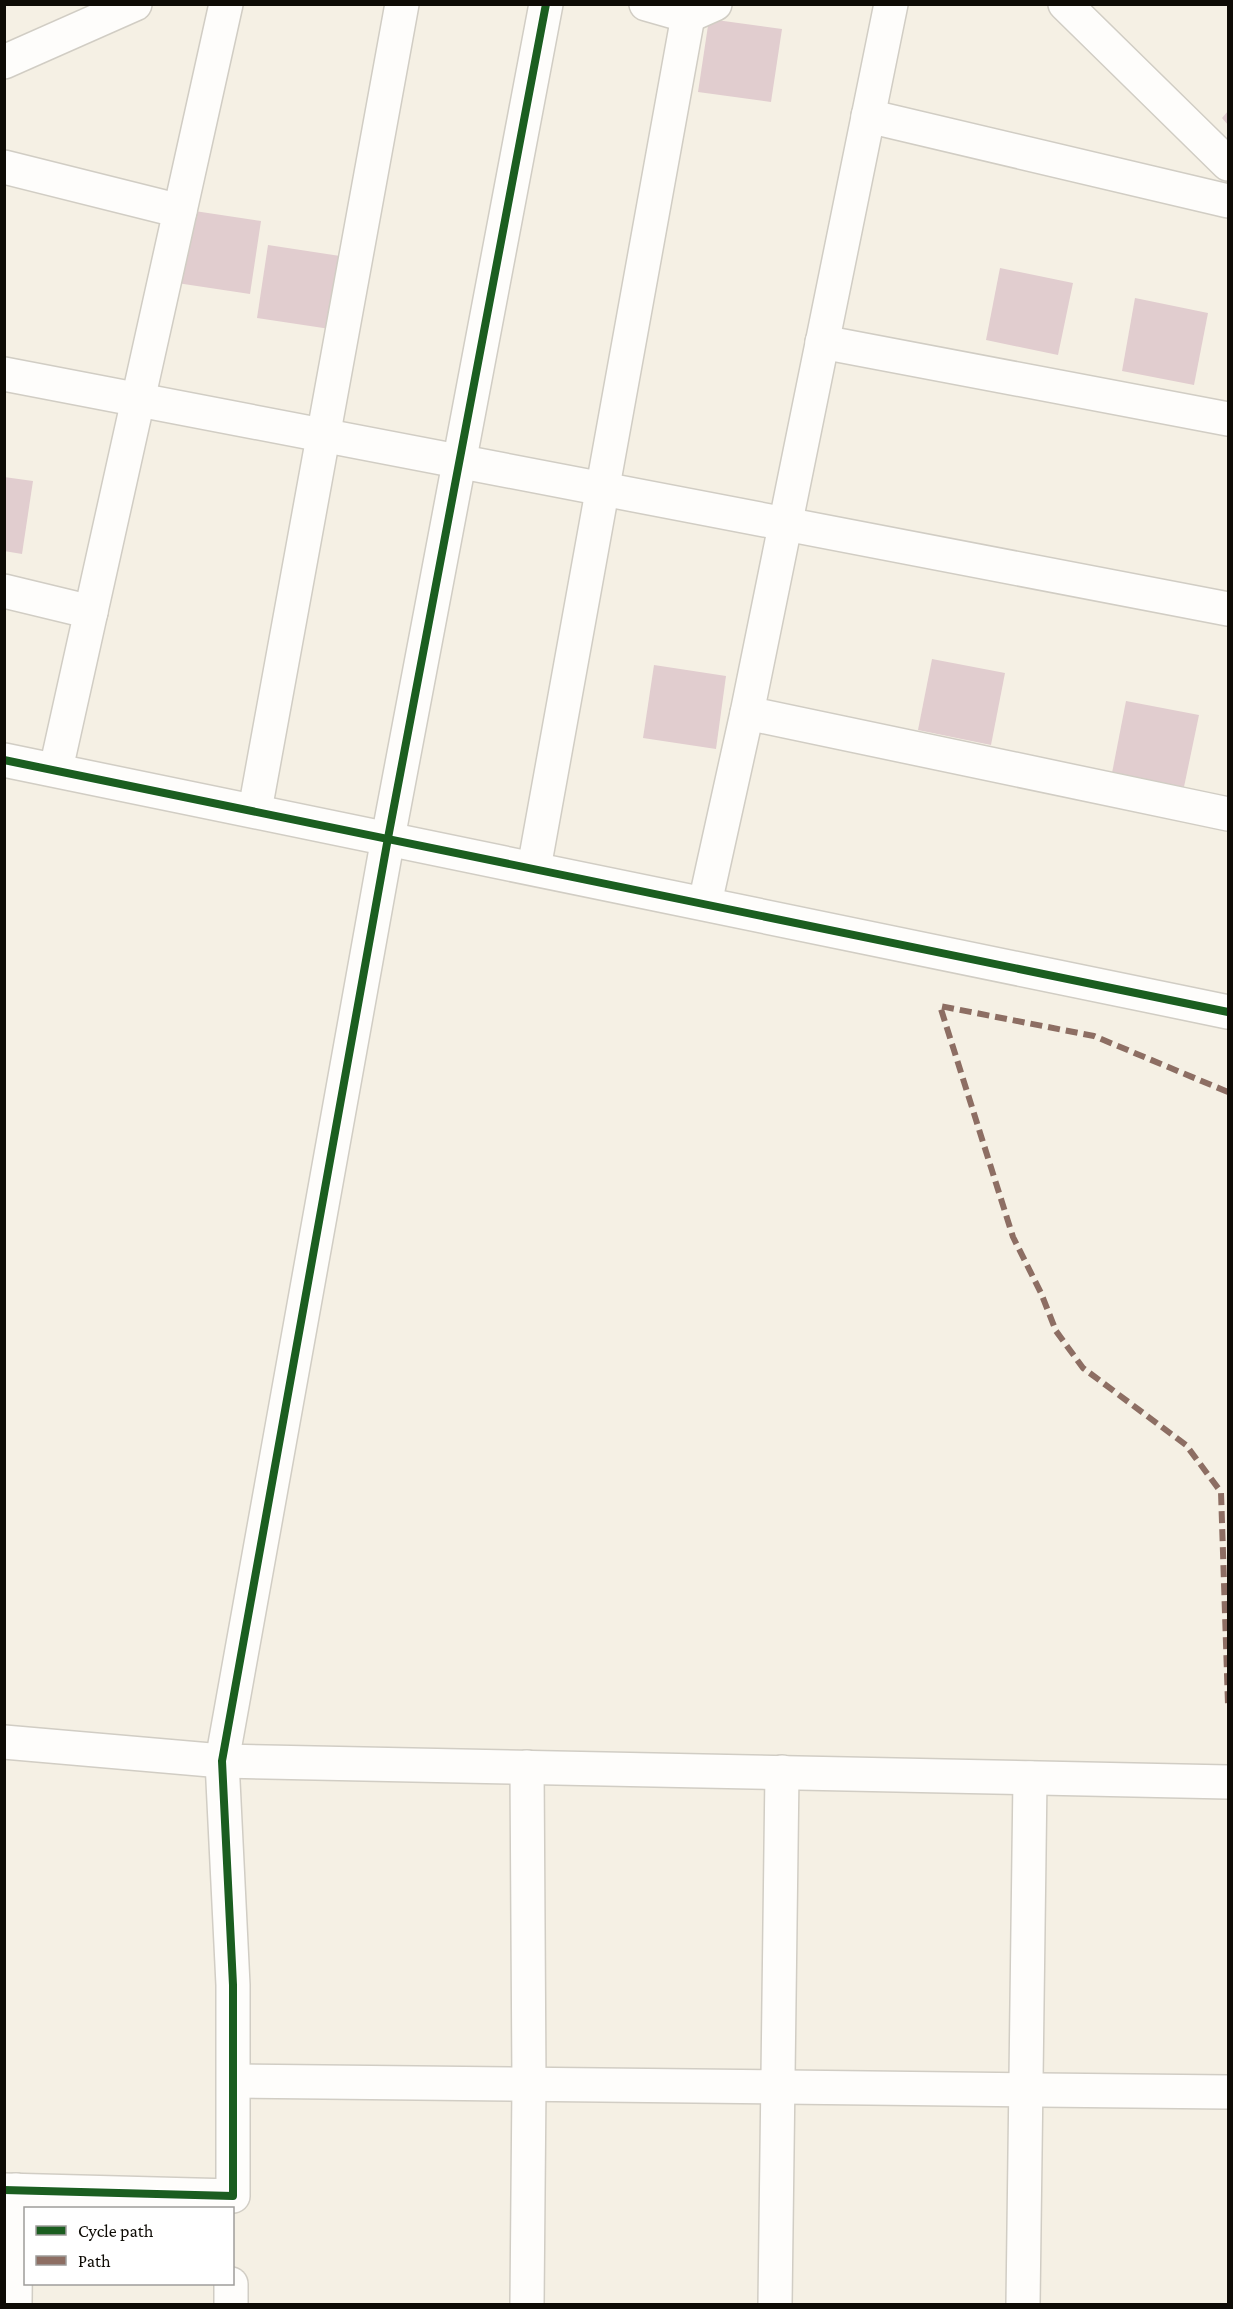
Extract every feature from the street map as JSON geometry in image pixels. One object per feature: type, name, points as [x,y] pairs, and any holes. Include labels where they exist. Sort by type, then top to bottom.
[{"type":"street","points":[[4,62],[135,4]]},
{"type":"street","points":[[56,769],[226,4]]},
{"type":"street","points":[[255,810],[402,4]]},
{"type":"street","points":[[233,2207],[233,1985],[222,1761],[388,838],[546,4]]},
{"type":"street","points":[[534,868],[603,489],[702,10],[646,4]]},
{"type":"street","points":[[705,903],[747,713],[891,4]]},
{"type":"street","points":[[1065,4],[1228,164]]},
{"type":"street","points":[[868,116],[1228,201]]},
{"type":"street","points":[[4,167],[180,211]]},
{"type":"street","points":[[822,342],[1228,419]]},
{"type":"street","points":[[4,374],[1228,609]]},
{"type":"street","points":[[4,591],[91,612]]},
{"type":"street","points":[[747,713],[1228,814]]},
{"type":"street","points":[[4,760],[1228,1012]]},
{"type":"street","points":[[4,1742],[222,1761],[1228,1782]]},
{"type":"street","points":[[527,1767],[529,2084],[527,2304]]},
{"type":"street","points":[[775,2304],[782,1772]]},
{"type":"street","points":[[1023,2304],[1030,1778]]},
{"type":"street","points":[[234,2080],[1228,2092]]},
{"type":"street","points":[[15,2304],[10,2190],[221,2207]]},
{"type":"street","points":[[231,2285],[231,2304]]},
{"type":"building","points":[[709,19],[782,29],[771,102],[698,92]]},
{"type":"building","points":[[1228,111],[1228,125],[1222,118]]},
{"type":"building","points":[[188,210],[261,221],[250,294],[177,283]]},
{"type":"building","points":[[268,245],[340,256],[330,329],[257,318]]},
{"type":"building","points":[[1000,268],[1073,283],[1058,355],[986,340]]},
{"type":"building","points":[[1135,298],[1208,313],[1194,385],[1122,371]]},
{"type":"building","points":[[4,477],[33,481],[22,554],[4,551]]},
{"type":"building","points":[[932,659],[1005,673],[991,745],[918,730]]},
{"type":"building","points":[[654,665],[726,676],[716,749],[643,738]]},
{"type":"building","points":[[1126,701],[1199,715],[1184,787],[1112,773]]},
{"type":"marked path","points":[[1228,1092],[1094,1036],[940,1006],[1013,1237],[1041,1293],[1056,1331],[1083,1368],[1186,1445],[1221,1492],[1228,1704]]},
{"type":"cycle path","points":[[4,2190],[233,2196],[233,1985],[222,1761],[388,838],[546,4]]},
{"type":"cycle path","points":[[4,760],[1228,1012]]}]
